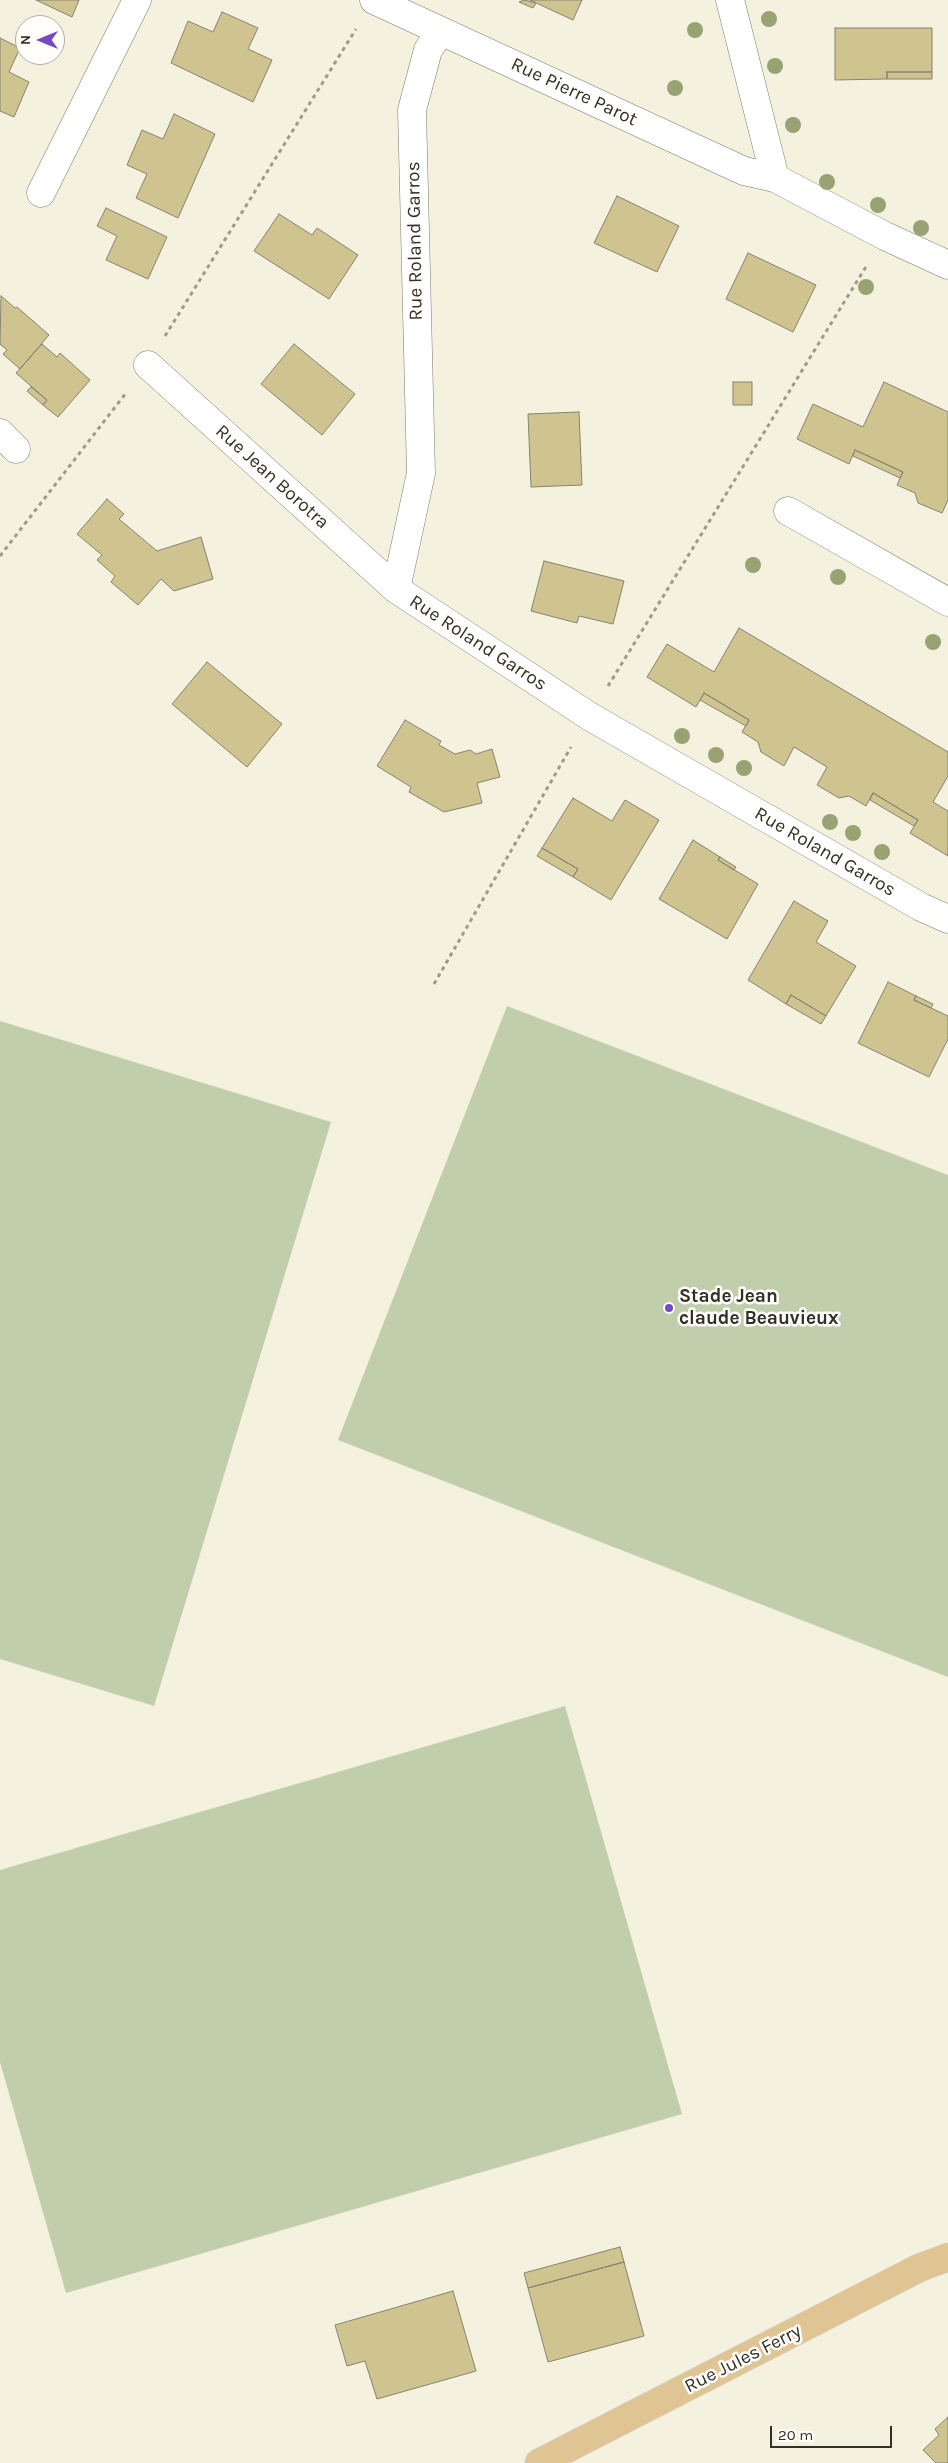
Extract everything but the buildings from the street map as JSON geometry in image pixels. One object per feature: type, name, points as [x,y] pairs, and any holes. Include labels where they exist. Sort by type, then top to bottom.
[{"type":"main road","name":"Rue Jules Ferry","points":[[539,2463],[919,2268],[948,2257]]},
{"type":"street","points":[[41,193],[137,0]]},
{"type":"street","name":"Rue Pierre Parot","points":[[374,0],[590,98],[744,171],[775,178],[884,236],[948,265]]},
{"type":"street","points":[[730,0],[775,178]]},
{"type":"street","name":"Rue Roland Garros","points":[[441,32],[428,50],[412,110],[421,473],[396,589],[589,716],[921,907],[948,919]]},
{"type":"street","name":"Rue Jean Borotra","points":[[148,365],[396,589]]},
{"type":"street","points":[[788,511],[948,602]]},
{"type":"path","points":[[0,556],[148,365],[374,0]]},
{"type":"path","points":[[434,984],[589,716],[884,236]]},
{"type":"green space","name":"Stade Jean claude Beauvieux","points":[[507,1006],[948,1175],[948,1677],[338,1440]]},
{"type":"green space","points":[[0,1021],[331,1122],[154,1706],[0,1659]]},
{"type":"green space","points":[[565,1706],[682,2114],[66,2293],[0,2062],[0,1870]]},
{"type":"place","name":"Stade Jean claude Beauvieux","points":[[669,1308]]}]
